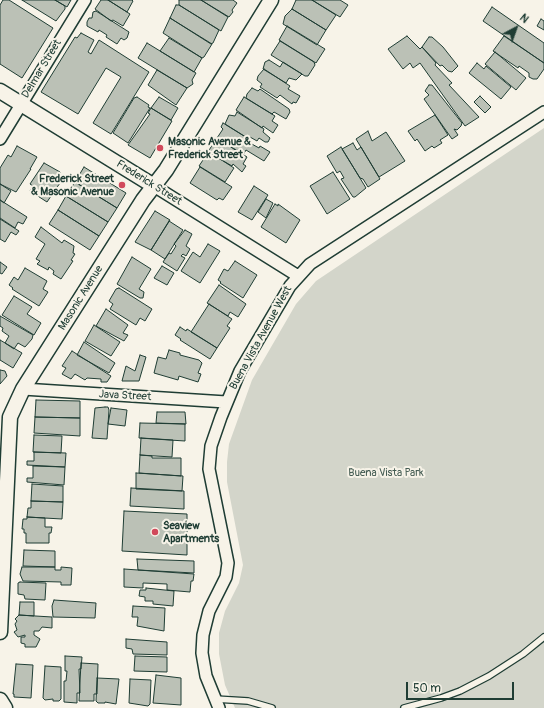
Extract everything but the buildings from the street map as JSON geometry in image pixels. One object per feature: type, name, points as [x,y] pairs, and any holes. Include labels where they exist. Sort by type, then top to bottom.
[{"type":"street","name":"Delmar Street","points":[[0,139],[85,0]]},
{"type":"street","name":"Masonic Avenue","points":[[0,632],[3,519],[10,417],[23,390],[143,200],[166,170],[271,0]]},
{"type":"street","name":"Frederick Street","points":[[0,91],[298,276]]},
{"type":"street","name":"Buena Vista Avenue West","points":[[217,703],[206,676],[202,653],[203,635],[209,611],[226,577],[228,563],[209,469],[211,446],[226,402],[240,371],[290,286],[310,264],[544,112]]},
{"type":"street","name":"Java Street","points":[[23,390],[226,402]]},
{"type":"street","points":[[0,700],[5,708]]},
{"type":"lane","points":[[404,708],[441,698],[466,688],[512,661],[544,636]]},
{"type":"lane","points":[[217,703],[248,701],[272,708]]},
{"type":"green space","name":"Buena Vista Park","points":[[544,128],[544,708],[235,708],[225,685],[219,654],[219,633],[225,611],[239,583],[243,565],[227,482],[227,462],[229,444],[252,380],[296,304],[316,281]]},
{"type":"place","name":"Masonic Avenue & Frederick Street","points":[[160,148]]},
{"type":"place","name":"Frederick Street & Masonic Avenue","points":[[122,185]]},
{"type":"place","name":"Seaview Apartments","points":[[155,532]]}]
